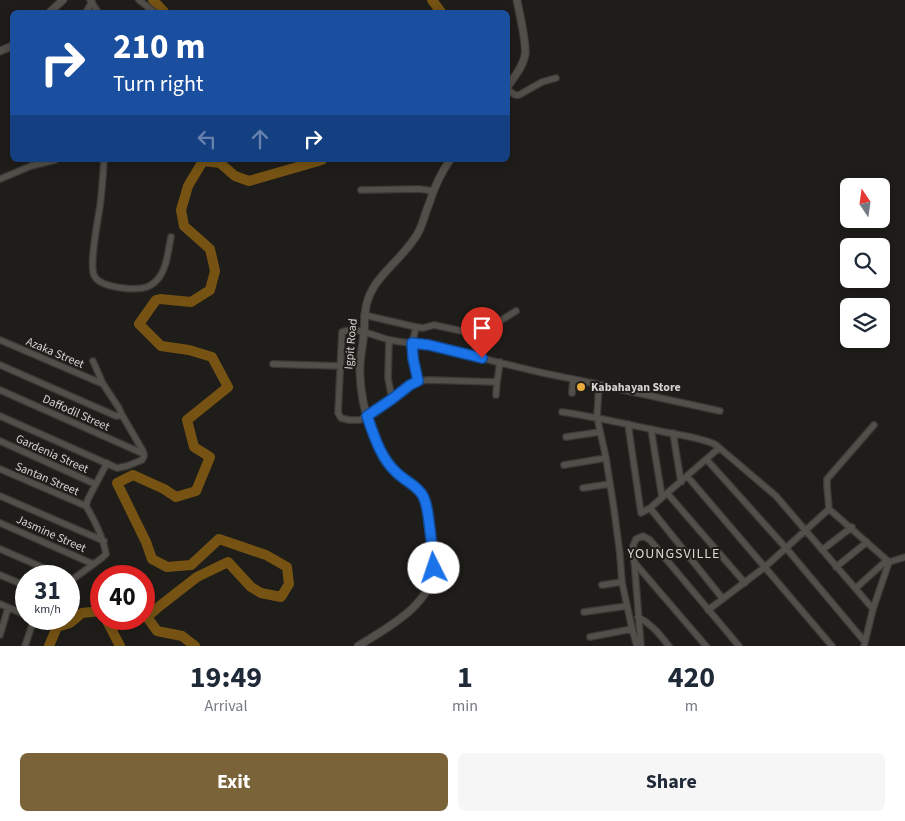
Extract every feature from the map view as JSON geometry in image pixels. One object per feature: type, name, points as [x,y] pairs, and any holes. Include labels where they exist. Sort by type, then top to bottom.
[{"type":"street","points":[[52,10],[63,0]]},
{"type":"street","points":[[139,0],[152,10]]},
{"type":"street","points":[[510,83],[520,68],[526,54],[517,0]]},
{"type":"street","points":[[510,92],[514,95],[519,95],[542,82],[556,78]]},
{"type":"street","points":[[0,179],[31,166],[47,162]]},
{"type":"street","points":[[104,162],[93,259],[94,277],[107,286],[135,288],[148,286],[157,280],[165,266],[171,237]]},
{"type":"street","name":"Igpit Road","points":[[358,646],[410,611],[422,597],[430,583],[434,568],[427,505],[420,492],[395,472],[384,458],[378,445],[367,416],[360,372],[360,357],[365,332],[364,315],[366,304],[380,278],[418,233],[439,178],[449,162]]},
{"type":"street","points":[[361,190],[419,189],[434,191]]},
{"type":"street","points":[[364,315],[416,327],[423,328],[434,325],[476,334],[516,311]]},
{"type":"street","points":[[416,327],[412,343],[418,381]]},
{"type":"street","points":[[497,382],[418,381],[367,416],[357,420],[341,418],[338,415],[342,332],[345,330],[365,332],[389,340],[429,345],[551,375],[720,411]]},
{"type":"street","points":[[389,340],[388,378],[392,399]]},
{"type":"street","name":"Azaka Street","points":[[1,342],[103,384]]},
{"type":"street","points":[[0,416],[117,468],[122,468],[142,460],[144,454],[119,408],[103,384],[93,361]]},
{"type":"street","points":[[496,395],[500,362]]},
{"type":"street","points":[[273,364],[340,366]]},
{"type":"street","points":[[0,365],[116,416],[122,415]]},
{"type":"street","points":[[572,393],[573,379]]},
{"type":"street","points":[[599,385],[597,417],[610,484],[622,582],[632,629],[639,646]]},
{"type":"street","name":"Daffodil Street","points":[[0,390],[144,454]]},
{"type":"street","points":[[562,412],[597,417],[712,443],[769,490],[873,608]]},
{"type":"street","points":[[628,424],[640,512],[642,513],[719,448]]},
{"type":"street","points":[[874,425],[827,479],[829,509],[888,561]]},
{"type":"street","points":[[651,429],[665,495],[745,583]]},
{"type":"street","points":[[566,437],[600,432]]},
{"type":"street","points":[[673,434],[681,482]]},
{"type":"street","name":"Gardenia Street","points":[[0,441],[95,484]]},
{"type":"street","points":[[564,465],[606,458]]},
{"type":"street","points":[[707,460],[786,548],[865,644]]},
{"type":"street","points":[[80,574],[106,554],[104,541],[96,522],[86,506],[95,484],[107,464]]},
{"type":"street","name":"Santan Street","points":[[0,469],[86,506]]},
{"type":"street","points":[[687,476],[832,646]]},
{"type":"street","points":[[583,488],[610,484]]},
{"type":"street","points":[[0,496],[104,541]]},
{"type":"street","points":[[650,508],[723,599]]},
{"type":"street","points":[[708,610],[765,567],[829,509]]},
{"type":"street","name":"Jasmine Street","points":[[0,523],[93,564]]},
{"type":"street","points":[[822,550],[852,528]]},
{"type":"street","points":[[639,646],[633,546],[639,536],[646,536],[739,646]]},
{"type":"street","points":[[836,567],[868,542]]},
{"type":"street","points":[[0,549],[37,565]]},
{"type":"street","points":[[856,588],[888,561],[905,557]]},
{"type":"street","points":[[634,561],[706,646]]},
{"type":"street","points":[[865,644],[873,608],[888,561]]},
{"type":"street","points":[[0,575],[15,581]]},
{"type":"street","points":[[602,586],[622,582]]},
{"type":"street","points":[[0,604],[15,611]]},
{"type":"street","points":[[584,612],[627,606]]},
{"type":"street","points":[[0,636],[8,608]]},
{"type":"street","points":[[638,617],[648,622],[669,646]]},
{"type":"street","points":[[590,637],[632,629]]},
{"type":"street","points":[[25,646],[30,630]]},
{"type":"waterway","points":[[153,0],[162,10]]},
{"type":"waterway","points":[[432,0],[440,10]]},
{"type":"waterway","points":[[195,646],[182,636],[157,631],[147,617],[197,577],[228,562],[251,587],[261,593],[281,597],[289,584],[287,567],[266,555],[219,539],[191,565],[167,567],[152,559],[146,542],[117,483],[133,475],[164,489],[176,497],[196,491],[210,457],[194,447],[187,420],[228,387],[212,357],[189,350],[161,346],[139,324],[156,300],[191,302],[210,290],[215,271],[210,249],[184,226],[181,210],[188,186],[202,162]]},
{"type":"waterway","points":[[212,162],[220,163],[235,176],[249,181],[315,162]]},
{"type":"waterway","points":[[49,646],[57,627],[70,623],[82,613],[90,612]]},
{"type":"waterway","points":[[112,630],[120,646]]},
{"type":"place","name":"Kabahayan Store","points":[[581,387]]},
{"type":"district","name":"YOUNGSVILLE","points":[[674,554]]},
{"type":"route","points":[[434,568],[427,505],[424,497],[416,488],[395,472],[384,458],[367,416],[418,381],[412,343],[429,345],[482,358]]}]
